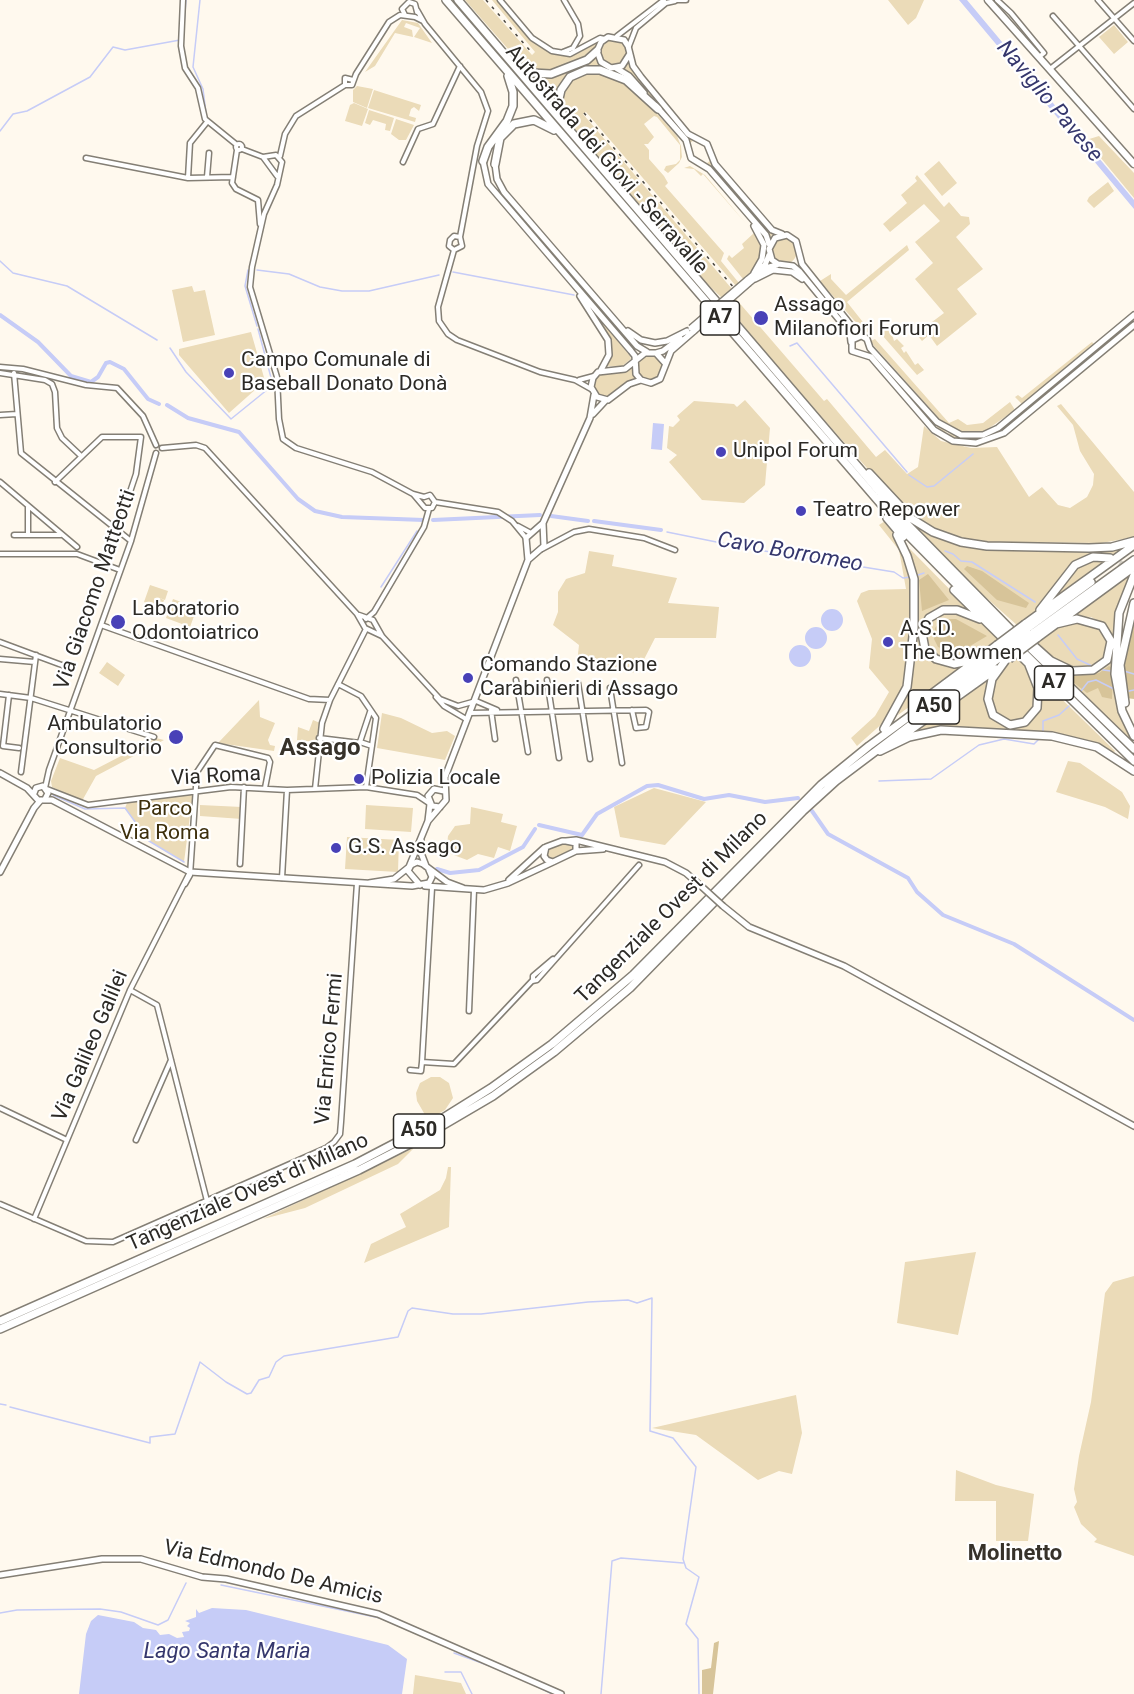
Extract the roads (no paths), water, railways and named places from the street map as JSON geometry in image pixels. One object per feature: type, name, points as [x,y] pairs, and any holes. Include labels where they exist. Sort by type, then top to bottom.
[{"type":"highway","name":"Autostrada dei Giovi - Serravalle","points":[[446,0],[920,549],[1134,762]]},
{"type":"highway","name":"Autostrada dei Giovi - Serravalle","points":[[458,0],[920,539],[1134,749]]},
{"type":"highway","points":[[512,63],[532,73],[546,75],[578,64],[597,51]]},
{"type":"highway","points":[[483,162],[488,147],[510,114],[514,100],[511,83],[502,65]]},
{"type":"highway","points":[[574,135],[561,113],[558,98],[567,80],[580,72],[600,70],[621,77],[658,109]]},
{"type":"highway","points":[[495,164],[498,143],[504,132],[518,122],[536,120],[553,129],[610,189]]},
{"type":"highway","points":[[840,444],[906,513],[926,528],[952,539],[987,546],[1083,548],[1112,547],[1134,543]]},
{"type":"highway","name":"A7","points":[[862,483],[894,527],[985,622],[1117,750],[1134,762]]},
{"type":"highway","points":[[884,729],[907,687],[915,616],[911,567],[894,527]]},
{"type":"highway","points":[[1035,616],[1134,543]]},
{"type":"highway","name":"Tangenziale Ovest di Milano","points":[[0,1329],[359,1170],[429,1134],[493,1096],[562,1046],[622,995],[803,811],[862,760],[1004,654],[1134,550]]},
{"type":"highway","points":[[1031,631],[1035,616],[1075,566],[1093,557],[1110,558]]},
{"type":"highway","name":"Tangenziale Ovest di Milano","points":[[1031,631],[1134,560]]},
{"type":"highway","points":[[1056,624],[1134,567]]},
{"type":"highway","points":[[1134,575],[1119,613],[1115,674],[1122,711],[1134,736]]},
{"type":"highway","points":[[886,748],[1004,654],[1031,631],[1077,618],[1102,626],[1111,640],[1107,660],[1101,667],[1089,671],[1060,667],[982,601]]},
{"type":"highway","points":[[1134,603],[1120,665],[1123,697],[1134,727]]},
{"type":"highway","points":[[985,622],[965,612],[943,610],[928,620],[922,636],[929,654],[946,663],[962,663],[983,655],[1004,654]]},
{"type":"highway","points":[[1004,654],[992,678],[988,699],[993,715],[1010,725],[1026,722],[1037,708],[1038,688],[1028,663]]},
{"type":"highway","name":"Tangenziale Ovest di Milano","points":[[0,1321],[355,1164],[472,1101],[543,1051],[606,1000],[658,950],[796,807],[861,752],[1004,654]]},
{"type":"highway","points":[[861,752],[884,729],[983,655]]},
{"type":"highway","points":[[862,760],[909,738],[941,730],[1052,736],[1097,747],[1134,771]]},
{"type":"main road","points":[[988,0],[1134,169]]},
{"type":"main road","points":[[1134,315],[994,431],[968,436],[954,433],[939,424],[808,273],[802,264],[796,241],[772,230],[715,164],[707,144],[688,134],[641,77],[629,55],[628,46],[617,36],[605,39],[597,51],[603,64],[616,68],[629,76],[690,147],[691,158],[709,169],[766,235],[773,261],[793,266],[850,333],[852,351],[869,356],[936,431],[951,440],[967,443],[984,442],[1000,436],[1134,325]]},
{"type":"main road","points":[[616,68],[624,64],[629,55]]},
{"type":"main road","points":[[1104,132],[1134,163]]},
{"type":"main road","points":[[690,147],[699,141]]},
{"type":"main road","points":[[698,162],[704,161],[710,153]]},
{"type":"main road","points":[[483,162],[488,184],[631,351],[635,370],[640,380]]},
{"type":"main road","points":[[495,164],[497,179],[503,191],[637,346],[647,352],[656,353],[668,348],[691,330],[755,276],[765,265],[776,237],[787,235]]},
{"type":"main road","points":[[742,207],[757,229],[764,246],[755,276]]},
{"type":"main road","points":[[755,276],[769,267],[795,261],[799,251]]},
{"type":"main road","points":[[755,276],[781,270],[792,273],[808,284]]},
{"type":"main road","points":[[574,284],[608,340],[609,355],[602,370],[594,376],[590,418]]},
{"type":"main road","points":[[611,316],[633,335],[647,342],[663,342],[691,330]]},
{"type":"main road","points":[[428,821],[446,800],[445,777],[528,560],[526,538],[543,523],[590,418],[606,400],[616,397],[629,384],[640,380],[649,383],[659,381],[665,373],[671,351],[691,330]]},
{"type":"main road","points":[[851,342],[861,336]]},
{"type":"main road","points":[[861,355],[867,352],[869,345]]},
{"type":"main road","points":[[602,370],[625,369],[647,352]]},
{"type":"main road","points":[[656,353],[666,365]]},
{"type":"main road","points":[[593,392],[606,400]]},
{"type":"main road","points":[[528,560],[540,550],[544,537],[543,523]]},
{"type":"main road","points":[[532,532],[544,537]]},
{"type":"main road","points":[[527,547],[540,550]]},
{"type":"main road","points":[[0,773],[190,872],[471,890],[494,887],[576,851],[614,849]]},
{"type":"main road","points":[[422,886],[409,875],[410,867],[428,821],[430,804],[428,796],[445,777]]},
{"type":"main road","points":[[434,789],[444,791]]},
{"type":"main road","points":[[0,872],[43,794]]},
{"type":"main road","points":[[430,804],[440,807]]},
{"type":"main road","points":[[422,837],[421,853],[432,877],[432,888]]},
{"type":"main road","points":[[566,841],[588,849]]},
{"type":"main road","points":[[494,887],[512,879],[546,847],[566,841],[587,842],[672,865],[701,886],[749,927],[844,966],[1134,1126]]},
{"type":"main road","points":[[576,843],[576,851]]},
{"type":"main road","points":[[546,847],[544,856],[553,862]]},
{"type":"main road","points":[[367,883],[394,879],[417,862],[447,882],[471,890]]},
{"type":"main road","points":[[422,886],[429,883],[432,877]]},
{"type":"main road","name":"Via Edmondo De Amicis","points":[[0,1575],[102,1559],[151,1561],[202,1577],[237,1582],[378,1614],[561,1694]]},
{"type":"street","points":[[183,0],[181,46],[183,64],[198,88],[207,122],[239,148],[263,157],[272,155],[280,158]]},
{"type":"street","points":[[500,0],[532,38],[556,52],[578,52],[590,43],[605,39]]},
{"type":"street","points":[[556,52],[576,46],[580,30],[564,0]]},
{"type":"street","points":[[617,36],[664,0]]},
{"type":"street","points":[[628,46],[636,28],[666,3],[686,0]]},
{"type":"street","points":[[997,0],[1011,13],[1044,53],[1039,58]]},
{"type":"street","points":[[1098,0],[1134,41]]},
{"type":"street","points":[[405,15],[402,9],[406,3],[415,4],[423,21],[481,92],[488,111],[477,146],[460,237],[462,246],[454,250],[438,307],[440,321],[448,334],[458,340],[540,372],[575,380],[593,392]]},
{"type":"street","points":[[1049,70],[1134,3]]},
{"type":"street","points":[[412,16],[417,10]]},
{"type":"street","points":[[423,21],[412,16],[396,17],[386,25],[353,80],[345,78],[345,85],[296,116],[281,147],[278,177],[260,228],[250,287],[277,377],[279,419],[283,439],[296,448],[372,472],[423,499]]},
{"type":"street","points":[[1053,16],[1134,109]]},
{"type":"street","points":[[404,162],[418,129],[434,124],[460,66]]},
{"type":"street","points":[[188,178],[189,148],[192,139],[207,122]]},
{"type":"street","points":[[267,163],[281,147]]},
{"type":"street","points":[[239,148],[233,177],[234,187],[258,200],[260,228]]},
{"type":"street","points":[[207,177],[209,153]]},
{"type":"street","points":[[263,157],[278,177]]},
{"type":"street","points":[[86,158],[188,178],[233,177]]},
{"type":"street","points":[[273,170],[279,168]]},
{"type":"street","points":[[454,250],[449,246],[450,240],[454,236],[460,237]]},
{"type":"street","points":[[0,367],[16,368],[86,385],[117,388],[143,416],[156,445],[162,448],[196,446],[205,448],[357,614],[367,628],[382,636]]},
{"type":"street","points":[[0,373],[14,373],[45,380],[52,384],[55,392],[57,428],[62,438],[80,455]]},
{"type":"street","points":[[14,373],[21,453],[131,541]]},
{"type":"street","points":[[575,380],[594,376]]},
{"type":"street","points":[[0,415],[16,414]]},
{"type":"street","points":[[55,482],[80,455],[102,437],[141,436],[136,474],[117,531]]},
{"type":"street","name":"Via Giacomo Matteotti","points":[[43,794],[49,770],[131,541],[156,453],[153,449],[156,445]]},
{"type":"street","points":[[156,453],[162,452],[162,448]]},
{"type":"street","points":[[0,482],[77,547]]},
{"type":"street","points":[[423,499],[430,495],[435,502],[500,513],[512,521],[526,538]]},
{"type":"street","points":[[423,499],[423,507],[429,509]]},
{"type":"street","points":[[367,628],[367,618],[374,612],[424,527],[429,509],[435,502]]},
{"type":"street","points":[[28,506],[28,535]]},
{"type":"street","points":[[516,525],[532,532]]},
{"type":"street","points":[[540,550],[574,532],[590,529],[644,538],[675,550]]},
{"type":"street","points":[[14,535],[62,535]]},
{"type":"street","points":[[544,537],[552,544]]},
{"type":"street","points":[[0,554],[77,554],[120,570]]},
{"type":"street","points":[[374,612],[374,623]]},
{"type":"street","points":[[357,614],[374,623],[382,636],[434,693],[453,706],[462,707]]},
{"type":"street","points":[[315,789],[319,738],[330,700],[367,628],[374,623]]},
{"type":"street","points":[[101,626],[307,698],[330,700]]},
{"type":"street","points":[[0,642],[67,667]]},
{"type":"street","points":[[21,772],[36,655]]},
{"type":"street","points":[[0,659],[34,662]]},
{"type":"street","points":[[516,680],[528,752]]},
{"type":"street","points":[[547,680],[560,758]]},
{"type":"street","points":[[578,683],[590,759]]},
{"type":"street","points":[[338,684],[361,696],[376,718],[366,787]]},
{"type":"street","points":[[610,688],[622,763]]},
{"type":"street","points":[[434,693],[439,702],[459,715],[467,717],[478,712],[491,711],[632,710],[649,712],[646,728],[636,728],[632,710]]},
{"type":"street","points":[[0,694],[32,698],[154,737]]},
{"type":"street","points":[[9,695],[3,729],[3,746],[19,748]]},
{"type":"street","points":[[459,715],[462,707],[473,700],[491,711]]},
{"type":"street","points":[[478,712],[481,705]]},
{"type":"street","points":[[491,711],[495,739]]},
{"type":"street","points":[[360,743],[370,712]]},
{"type":"street","points":[[319,738],[372,746]]},
{"type":"street","points":[[190,872],[198,772],[215,746],[268,758],[270,763],[265,788]]},
{"type":"street","points":[[240,864],[244,787]]},
{"type":"street","name":"Via Roma","points":[[43,794],[55,791],[88,804],[124,802],[195,790],[244,787],[287,790],[366,787],[417,795],[430,804]]},
{"type":"street","name":"Via Roma","points":[[417,795],[434,789]]},
{"type":"street","points":[[282,878],[287,790]]},
{"type":"street","points":[[422,1062],[454,1064],[532,981],[537,980],[554,958],[639,865]]},
{"type":"street","name":"Via Galileo Galilei","points":[[34,1219],[130,990],[182,887],[189,879],[190,872]]},
{"type":"street","name":"Via Enrico Fermi","points":[[0,1204],[86,1241],[104,1243],[126,1238],[326,1148],[340,1134],[357,883]]},
{"type":"street","points":[[410,1070],[421,1071],[432,888]]},
{"type":"street","points":[[468,1011],[471,890]]},
{"type":"street","points":[[130,990],[157,1005],[207,1201]]},
{"type":"street","points":[[136,1140],[171,1060]]},
{"type":"street","points":[[0,1108],[67,1140]]},
{"type":"water","name":"Naviglio Pavese","points":[[959,0],[967,0],[1134,200],[1134,209]]},
{"type":"water","points":[[653,423],[664,424],[662,450],[651,449]]},
{"type":"water","points":[[832,609],[842,616],[843,620],[836,630],[832,631],[822,624],[821,620],[828,610]]},
{"type":"water","points":[[816,627],[826,634],[827,638],[820,648],[816,649],[806,642],[805,638],[812,628]]},
{"type":"water","points":[[800,645],[810,652],[811,656],[804,666],[800,667],[790,660],[789,656],[796,646]]},
{"type":"water","name":"Lago Santa Maria","points":[[212,1608],[246,1610],[388,1645],[407,1659],[402,1694],[79,1694],[86,1634],[91,1621],[98,1615],[134,1622],[143,1628],[156,1630],[160,1635],[169,1634],[177,1638],[184,1637],[182,1632],[189,1631],[190,1628],[187,1626],[190,1623],[185,1621],[196,1617],[196,1609],[199,1613]]},
{"type":"waterway","points":[[183,39],[186,0]]},
{"type":"waterway","points":[[200,0],[193,67],[203,89],[206,113]]},
{"type":"waterway","points":[[0,131],[13,114],[27,111],[90,77],[113,47],[125,50],[180,40]]},
{"type":"waterway","points":[[0,261],[13,273],[67,286],[157,340]]},
{"type":"waterway","points":[[248,270],[245,286],[257,326]]},
{"type":"waterway","points":[[257,270],[289,274],[320,287],[342,291],[369,291],[439,275]]},
{"type":"waterway","points":[[453,272],[574,295]]},
{"type":"waterway","name":"Cavo Borromeo","points":[[0,315],[38,342],[71,376],[91,382],[98,377],[106,363],[110,362],[124,369],[148,399],[159,404]]},
{"type":"waterway","points":[[170,348],[186,372],[231,419],[273,385],[258,329]]},
{"type":"waterway","points":[[790,346],[797,343],[907,472]]},
{"type":"waterway","name":"Cavo Borromeo","points":[[167,405],[188,418],[239,432],[298,499],[315,511],[342,517],[424,520]]},
{"type":"waterway","points":[[909,475],[927,487],[934,486],[973,454]]},
{"type":"waterway","name":"Cavo Borromeo","points":[[433,520],[540,515]]},
{"type":"waterway","name":"Cavo Borromeo","points":[[551,516],[588,521]]},
{"type":"waterway","name":"Cavo Borromeo","points":[[594,521],[661,530]]},
{"type":"waterway","points":[[381,587],[417,531]]},
{"type":"waterway","name":"Cavo Borromeo","points":[[667,532],[746,548],[894,572],[903,578],[910,577]]},
{"type":"waterway","name":"Cavo Borromeo","points":[[945,551],[961,561],[972,562],[1035,602]]},
{"type":"waterway","name":"Cavo Borromeo","points":[[918,575],[924,573]]},
{"type":"waterway","name":"Cavo Borromeo","points":[[1058,635],[1077,659],[1092,666]]},
{"type":"waterway","name":"Cavo Borromeo","points":[[1103,670],[1111,671]]},
{"type":"waterway","name":"Cavo Borromeo","points":[[1124,671],[1134,674]]},
{"type":"waterway","points":[[1081,691],[1088,682],[1096,680],[1114,689]]},
{"type":"waterway","points":[[1129,691],[1134,690]]},
{"type":"waterway","points":[[1043,732],[1043,721],[1059,715],[1069,706]]},
{"type":"waterway","points":[[879,781],[931,779],[979,745],[1004,739],[1034,744],[1041,737]]},
{"type":"waterway","points":[[539,825],[582,835],[597,814],[647,786],[658,785],[704,799],[729,795],[765,802],[798,798]]},
{"type":"waterway","points":[[53,795],[85,809],[125,808],[149,841],[184,862]]},
{"type":"waterway","points":[[812,811],[828,834],[908,878],[917,892],[943,915],[1014,944],[1134,1020]]},
{"type":"waterway","points":[[437,869],[450,873],[479,870],[523,847],[535,829]]},
{"type":"waterway","points":[[10,1407],[150,1443],[150,1437],[175,1434],[200,1362],[226,1382],[247,1394],[251,1393],[259,1380],[269,1377],[276,1362],[284,1356],[398,1337],[408,1311],[412,1308],[453,1314],[481,1314],[588,1302],[628,1300],[637,1303],[652,1298],[650,1431],[673,1438],[696,1467],[683,1559],[686,1568],[699,1577],[686,1624],[698,1639],[699,1694]]},
{"type":"waterway","points":[[0,1404],[6,1405]]},
{"type":"waterway","points":[[601,1694],[612,1561],[621,1558],[683,1563]]},
{"type":"waterway","points":[[0,1613],[17,1610],[100,1609],[121,1612],[158,1625],[168,1620],[186,1583]]},
{"type":"waterway","points":[[221,1585],[380,1618],[404,1628]]},
{"type":"waterway","points":[[454,1653],[490,1666]]},
{"type":"waterway","points":[[445,1672],[461,1672],[472,1694]]},
{"type":"waterway","points":[[530,1683],[552,1694]]},
{"type":"tunnel","points":[[1110,558],[1126,567],[1133,582]]},
{"type":"railway","points":[[486,0],[533,54]]},
{"type":"railway","points":[[584,113],[740,295]]},
{"type":"place","name":"Assago Milanofiori Forum","points":[[761,318]]},
{"type":"place","name":"Campo Comunale di Baseball Donato Donà","points":[[229,373]]},
{"type":"place","name":"Unipol Forum","points":[[721,452]]},
{"type":"place","name":"Teatro Repower","points":[[801,511]]},
{"type":"place","name":"Laboratorio Odontoiatrico","points":[[118,622]]},
{"type":"place","name":"A.S.D. The Bowmen","points":[[888,642]]},
{"type":"place","name":"Comando Stazione Carabinieri di Assago","points":[[468,678]]},
{"type":"place","name":"Ambulatorio Consultorio","points":[[176,737]]},
{"type":"place","name":"Polizia Locale","points":[[359,779]]},
{"type":"place","name":"G.S. Assago","points":[[336,848]]},
{"type":"district","name":"Assago","points":[[320,749]]},
{"type":"district","name":"Molinetto","points":[[1015,1554]]},
{"type":"park label","name":"Parco Via Roma","points":[[165,822]]}]
